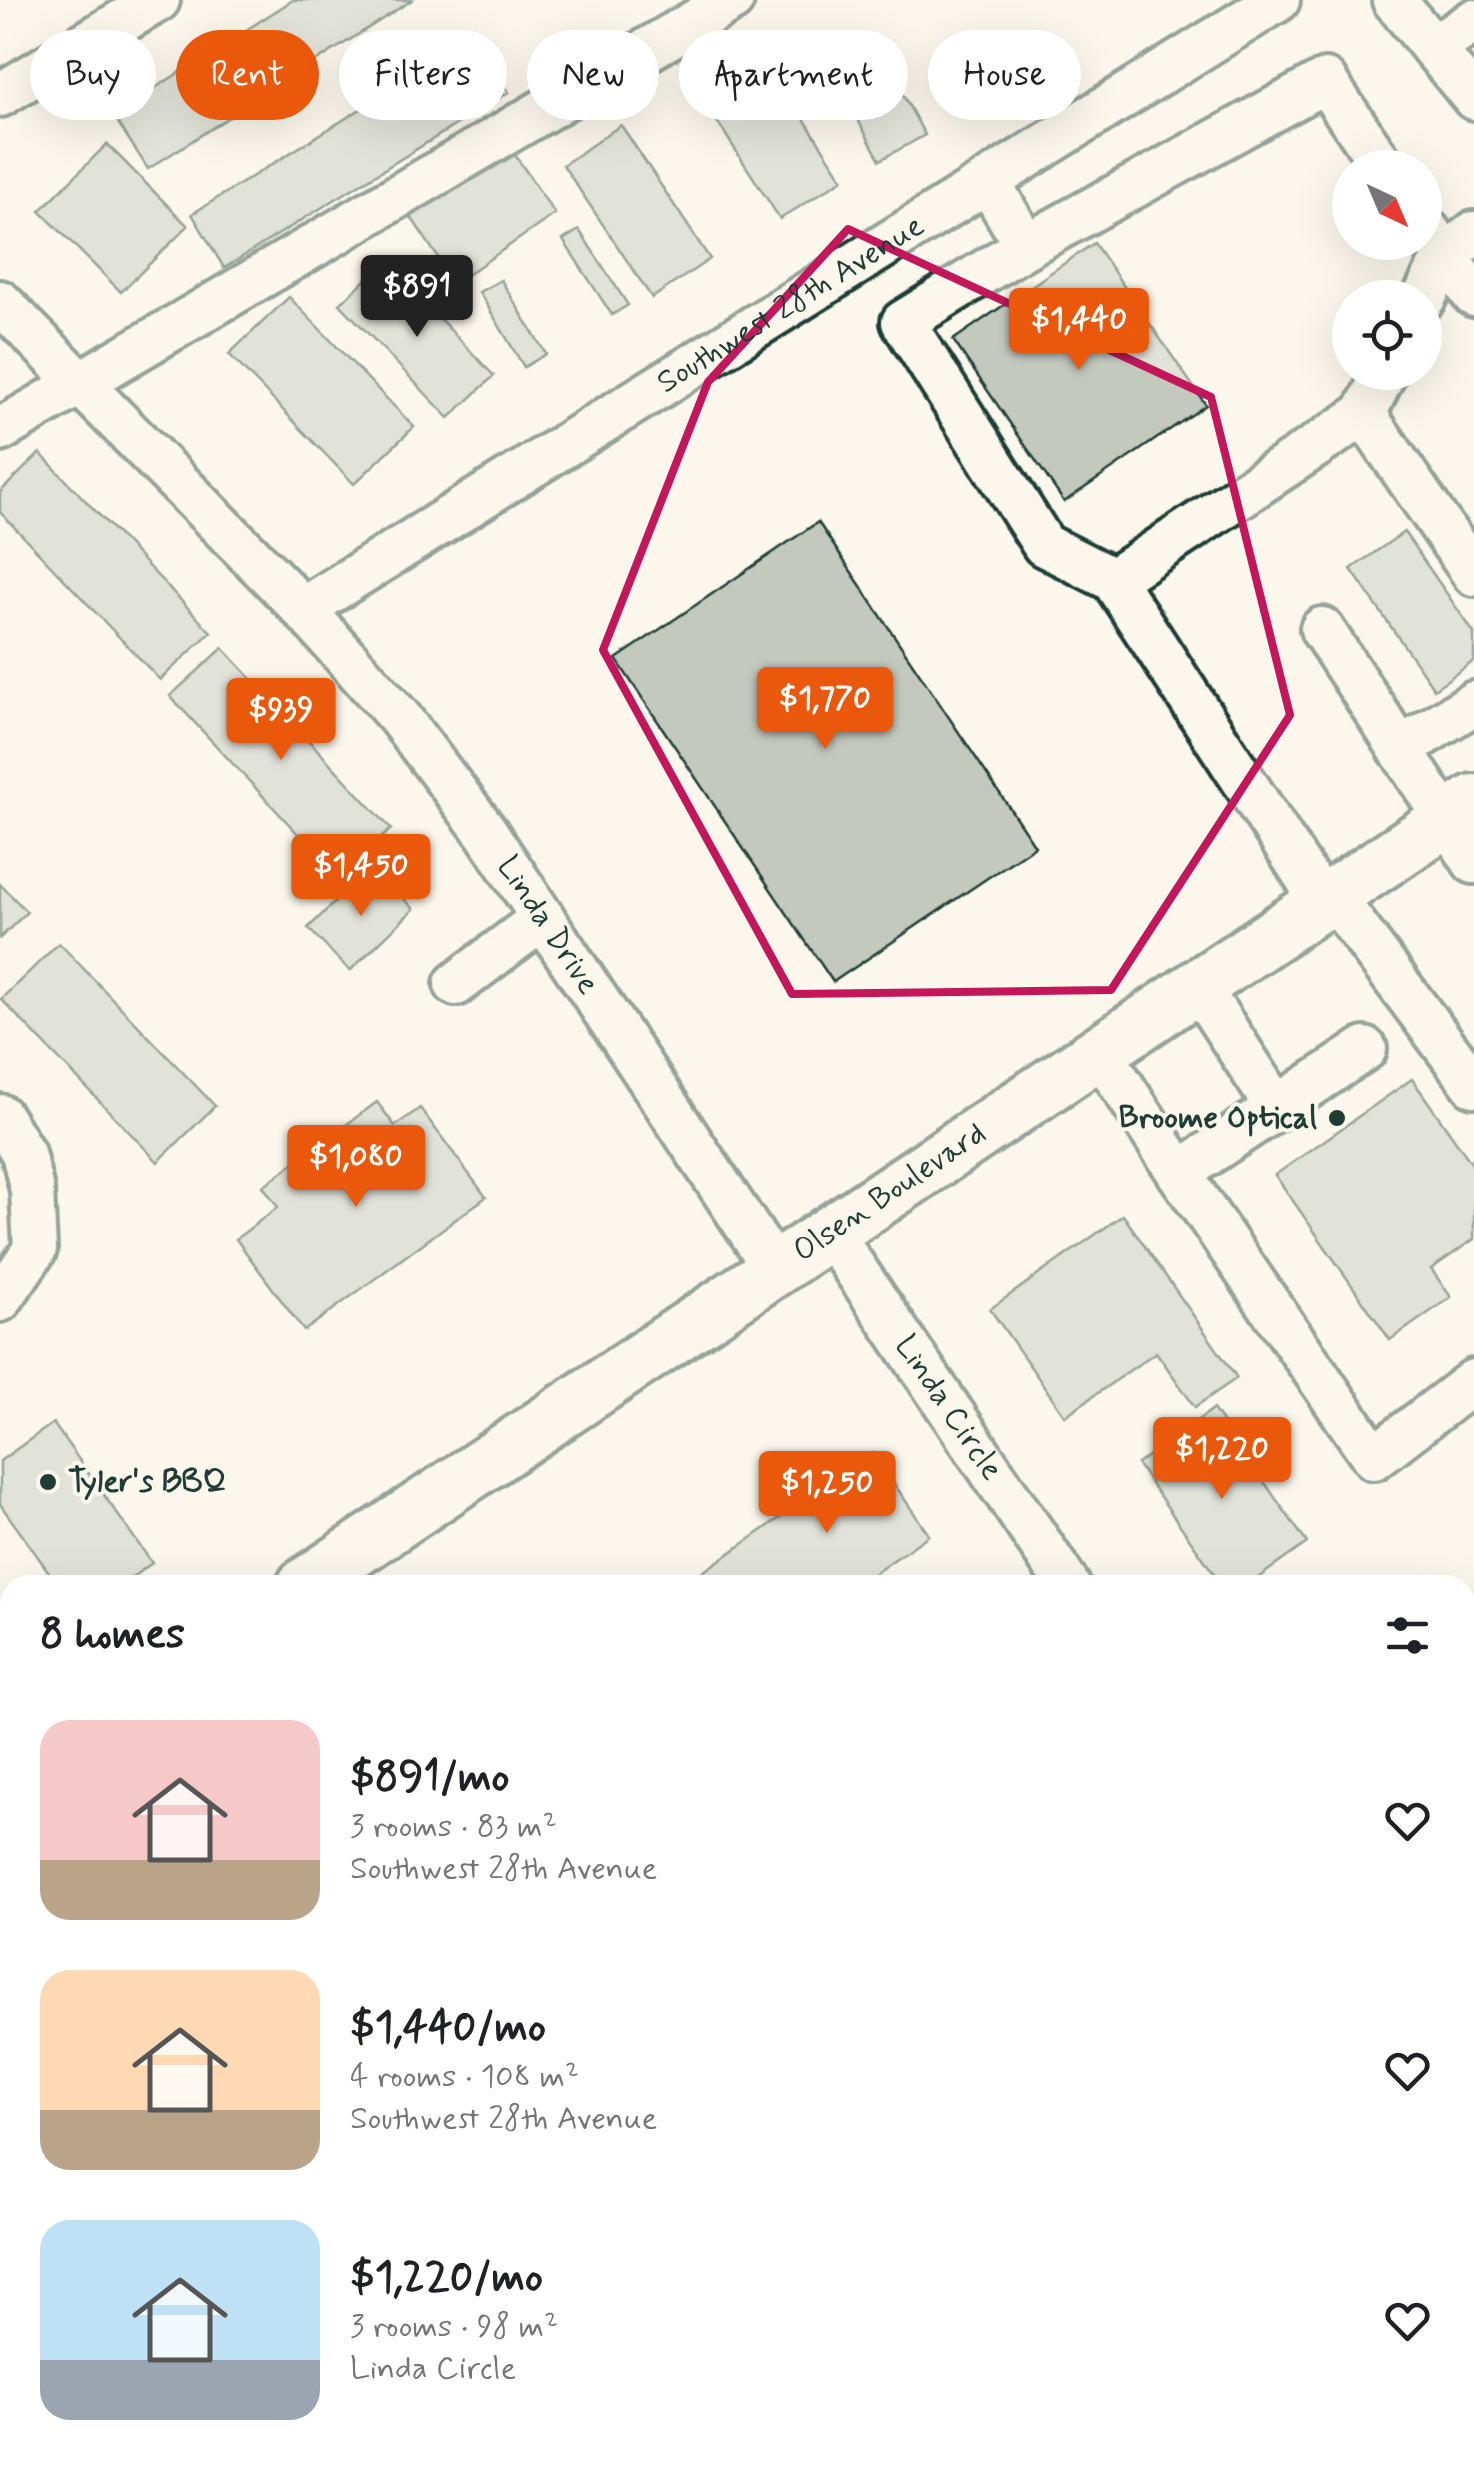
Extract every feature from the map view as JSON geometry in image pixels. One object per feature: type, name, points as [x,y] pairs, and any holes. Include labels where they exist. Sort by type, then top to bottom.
[{"type":"main road","name":"Olsen Boulevard","points":[[319,1575],[1460,810]]},
{"type":"street","points":[[0,95],[158,0]]},
{"type":"street","points":[[0,430],[732,0]]},
{"type":"street","name":"Southwest 28th Avenue","points":[[303,609],[1278,0]]},
{"type":"street","points":[[1394,0],[1474,98]]},
{"type":"street","points":[[1432,48],[1474,21]]},
{"type":"street","points":[[1372,150],[1325,81],[1026,246],[903,322],[1044,545],[1113,580],[1328,899],[1474,1086]]},
{"type":"street","points":[[988,181],[1026,246]]},
{"type":"street","points":[[1448,239],[1474,295]]},
{"type":"street","points":[[1431,280],[1448,239]]},
{"type":"street","name":"Linda Drive","points":[[0,302],[303,609],[399,718],[486,832],[775,1269]]},
{"type":"street","points":[[1113,580],[1364,414],[1376,390]]},
{"type":"street","points":[[1364,414],[1474,574]]},
{"type":"street","points":[[1322,629],[1400,749],[1460,810],[1474,862]]},
{"type":"street","points":[[1400,749],[1474,703]]},
{"type":"street","points":[[456,984],[543,918]]},
{"type":"street","points":[[1198,986],[1277,1108]]},
{"type":"street","points":[[1179,1173],[1365,1049]]},
{"type":"street","points":[[1100,1052],[1374,1458],[1474,1381]]},
{"type":"street","points":[[0,1116],[23,1153],[32,1190],[35,1249],[0,1300]]},
{"type":"street","name":"Linda Circle","points":[[830,1232],[1061,1575]]},
{"type":"highlighted area","points":[[848,229],[1211,397],[1290,715],[1111,990],[792,994],[603,650],[708,382]]},
{"type":"building","points":[[293,0],[412,0],[365,30],[339,30],[339,47],[319,60],[319,30],[246,30]]},
{"type":"building","points":[[176,75],[176,120],[225,120],[148,169],[116,120],[156,120],[156,88]]},
{"type":"building","points":[[908,104],[925,135],[880,160],[858,120],[908,120]]},
{"type":"building","points":[[343,120],[464,120],[224,268],[192,214]]},
{"type":"building","points":[[716,120],[805,120],[843,179],[780,219]]},
{"type":"building","points":[[621,125],[710,259],[652,298],[563,165]]},
{"type":"building","points":[[107,144],[188,226],[121,292],[40,211]]},
{"type":"building","points":[[511,149],[555,214],[455,283],[411,217]]},
{"type":"building","points":[[579,230],[628,305],[612,315],[563,240]]},
{"type":"building","points":[[1094,243],[1206,405],[1064,502],[953,340]]},
{"type":"building","points":[[385,261],[494,376],[449,418],[340,304]]},
{"type":"building","points":[[501,280],[546,354],[524,367],[479,292]]},
{"type":"building","points":[[289,297],[414,427],[354,484],[229,354]]},
{"type":"building","points":[[40,453],[211,632],[160,680],[0,512],[0,492]]},
{"type":"building","points":[[818,522],[1035,846],[833,982],[616,659]]},
{"type":"building","points":[[1404,532],[1474,633],[1474,661],[1434,689],[1351,569]]},
{"type":"building","points":[[223,648],[391,829],[339,878],[170,696]]},
{"type":"building","points":[[372,866],[414,909],[350,971],[308,928]]},
{"type":"building","points":[[0,884],[27,912],[0,938]]},
{"type":"building","points":[[59,943],[215,1106],[158,1162],[1,999]]},
{"type":"building","points":[[1412,1079],[1474,1167],[1474,1239],[1431,1269],[1451,1297],[1390,1340],[1275,1175]]},
{"type":"building","points":[[377,1102],[395,1126],[420,1108],[486,1197],[304,1331],[236,1239],[278,1207],[263,1186]]},
{"type":"building","points":[[1123,1215],[1237,1378],[1195,1407],[1156,1352],[1065,1416],[990,1309]]},
{"type":"building","points":[[1213,1409],[1307,1543],[1262,1575],[1215,1575],[1137,1464]]},
{"type":"building","name":"Tyler's BBQ","points":[[53,1423],[152,1563],[135,1575],[51,1575],[0,1504],[0,1461]]},
{"type":"building","points":[[873,1453],[929,1535],[872,1575],[698,1575]]},
{"type":"place","name":"Broome Optical","points":[[1337,1118]]},
{"type":"place","name":"Tyler's BBQ","points":[[48,1482]]}]
